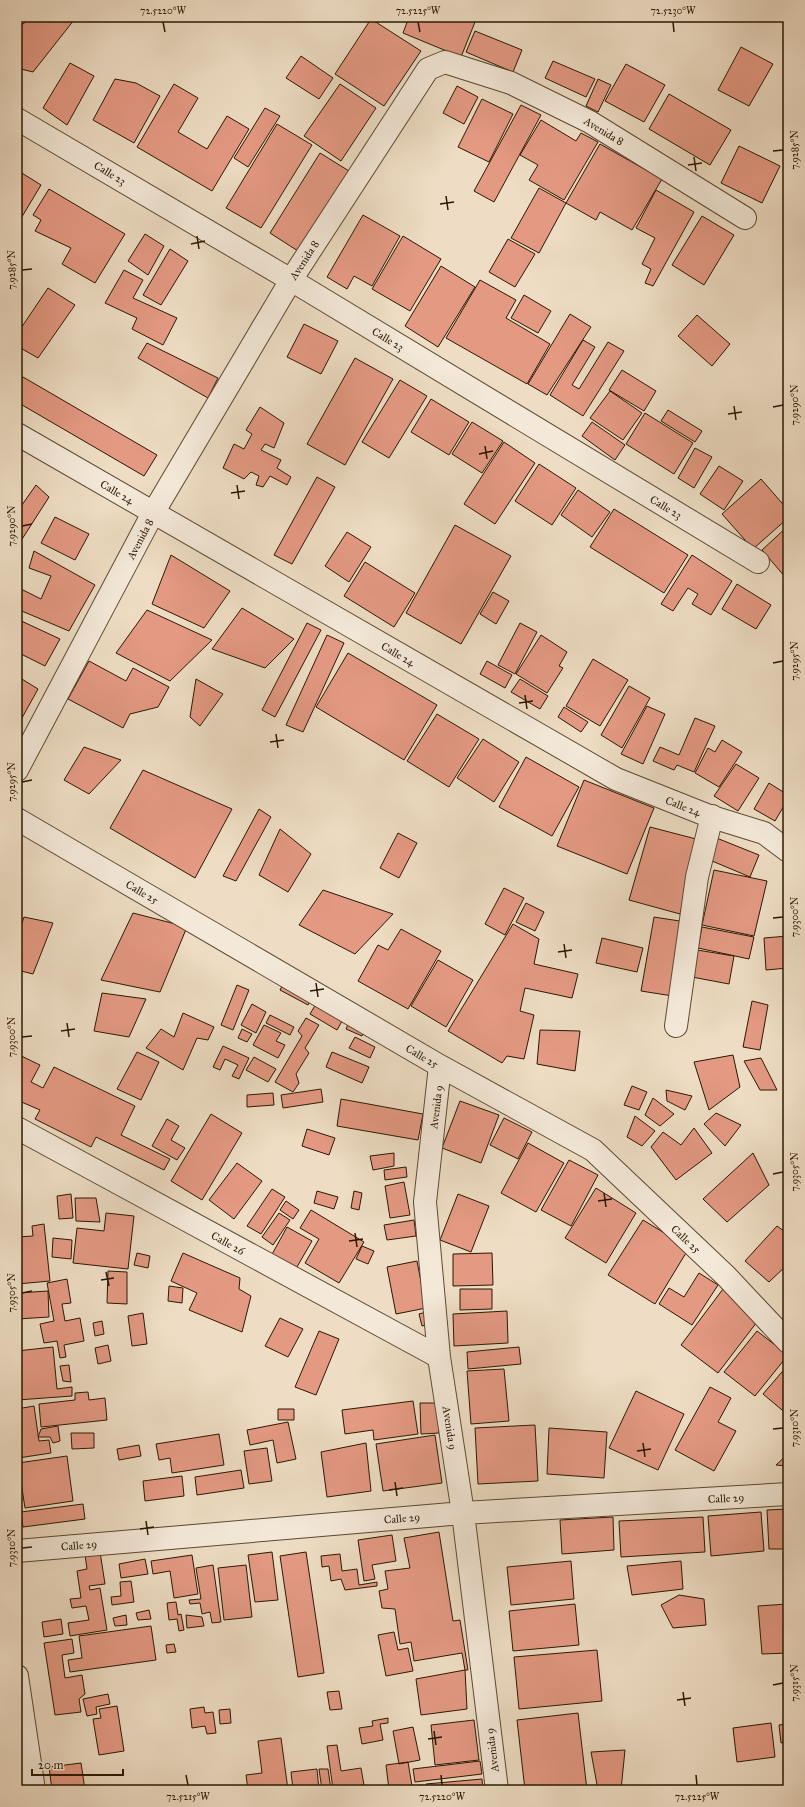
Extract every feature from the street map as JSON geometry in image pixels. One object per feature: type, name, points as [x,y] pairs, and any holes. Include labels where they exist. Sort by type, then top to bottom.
[{"type":"street","name":"Avenida 8","points":[[17,770],[153,513],[291,280],[428,69],[445,62],[511,82],[590,122],[745,218]]},
{"type":"street","name":"Calle 23","points":[[17,119],[291,280],[758,562]]},
{"type":"street","name":"Calle 24","points":[[17,434],[616,779],[712,816],[764,833],[788,852]]},
{"type":"street","points":[[676,1026],[697,878],[712,816]]},
{"type":"street","name":"Calle 25","points":[[17,819],[440,1066],[593,1150],[726,1276],[788,1342]]},
{"type":"street","name":"Avenida 9","points":[[440,1066],[425,1202],[440,1357],[463,1513],[497,1790]]},
{"type":"street","name":"Calle 26","points":[[17,1128],[440,1357]]},
{"type":"street","name":"Calle 29","points":[[17,1551],[463,1513],[788,1494]]},
{"type":"street","points":[[17,1676],[34,1790]]},
{"type":"building","points":[[33,17],[70,17],[74,20],[33,72],[17,68],[17,28]]},
{"type":"building","points":[[409,17],[477,17],[461,57],[403,33]]},
{"type":"building","points":[[371,19],[421,51],[384,106],[335,74]]},
{"type":"building","points":[[475,31],[522,50],[513,72],[466,52]]},
{"type":"building","points":[[741,47],[773,64],[749,106],[718,90]]},
{"type":"building","points":[[301,56],[333,78],[319,99],[286,78]]},
{"type":"building","points":[[553,61],[595,79],[586,97],[545,78]]},
{"type":"building","points":[[70,63],[94,76],[67,125],[43,108]]},
{"type":"building","points":[[626,64],[665,85],[644,122],[605,101]]},
{"type":"building","points":[[115,79],[136,83],[160,96],[134,143],[93,120]]},
{"type":"building","points":[[598,79],[611,85],[598,112],[586,106]]},
{"type":"building","points":[[174,84],[198,98],[178,132],[207,149],[227,116],[249,129],[212,191],[137,147]]},
{"type":"building","points":[[340,84],[376,108],[341,161],[304,136]]},
{"type":"building","points":[[457,86],[478,97],[464,124],[443,113]]},
{"type":"building","points":[[669,94],[731,130],[710,165],[649,129]]},
{"type":"building","points":[[482,99],[513,114],[489,162],[458,147]]},
{"type":"building","points":[[521,105],[541,115],[494,202],[474,191]]},
{"type":"building","points":[[265,108],[280,116],[248,167],[234,158]]},
{"type":"building","points":[[541,120],[576,141],[581,133],[598,142],[564,200],[529,180],[538,165],[520,155]]},
{"type":"building","points":[[277,124],[312,145],[261,228],[226,208]]},
{"type":"building","points":[[600,144],[662,179],[632,230],[600,212],[596,220],[566,203]]},
{"type":"building","points":[[739,146],[780,166],[762,203],[721,183]]},
{"type":"building","points":[[320,153],[349,171],[298,251],[270,233]]},
{"type":"building","points":[[17,170],[41,185],[17,225]]},
{"type":"building","points":[[539,188],[566,203],[539,253],[511,238]]},
{"type":"building","points":[[49,189],[125,234],[95,283],[62,264],[71,248],[35,231],[41,220],[33,215]]},
{"type":"building","points":[[656,190],[694,212],[653,286],[645,283],[651,269],[642,264],[655,238],[636,228]]},
{"type":"building","points":[[363,215],[400,236],[372,286],[354,276],[347,289],[327,277]]},
{"type":"building","points":[[702,216],[734,235],[704,285],[672,265]]},
{"type":"building","points":[[145,234],[164,246],[148,275],[128,261]]},
{"type":"building","points":[[403,236],[441,259],[410,311],[372,289]]},
{"type":"building","points":[[508,239],[535,254],[515,287],[489,272]]},
{"type":"building","points":[[170,249],[188,261],[161,305],[143,295]]},
{"type":"building","points":[[441,266],[475,287],[438,347],[405,326]]},
{"type":"building","points":[[124,270],[143,280],[133,298],[177,318],[163,345],[132,329],[137,318],[105,303]]},
{"type":"building","points":[[480,280],[516,300],[506,318],[550,344],[527,384],[446,338]]},
{"type":"building","points":[[48,288],[75,305],[38,358],[17,346],[17,334]]},
{"type":"building","points":[[524,295],[551,311],[538,333],[511,318]]},
{"type":"building","points":[[570,314],[591,327],[547,395],[528,384]]},
{"type":"building","points":[[697,315],[730,344],[712,366],[678,336]]},
{"type":"building","points":[[304,324],[338,341],[321,374],[287,357]]},
{"type":"building","points":[[583,340],[595,347],[572,385],[579,389],[608,342],[624,351],[583,416],[550,395]]},
{"type":"building","points":[[147,343],[218,378],[208,398],[138,358]]},
{"type":"building","points":[[355,358],[393,379],[345,465],[307,444]]},
{"type":"building","points":[[622,370],[656,391],[644,411],[609,390]]},
{"type":"building","points":[[23,377],[157,455],[144,476],[17,402],[17,385]]},
{"type":"building","points":[[400,380],[427,396],[389,458],[362,442]]},
{"type":"building","points":[[610,391],[642,413],[623,440],[590,418]]},
{"type":"building","points":[[431,399],[469,422],[449,455],[411,432]]},
{"type":"building","points":[[260,407],[284,423],[274,448],[265,444],[261,450],[281,460],[277,468],[291,477],[287,485],[270,476],[263,487],[256,485],[259,476],[251,472],[244,479],[223,468],[234,444],[244,449],[252,434],[246,430]]},
{"type":"building","points":[[668,410],[702,431],[695,442],[661,421]]},
{"type":"building","points":[[645,413],[693,443],[674,474],[626,444]]},
{"type":"building","points":[[472,422],[503,441],[482,473],[452,454]]},
{"type":"building","points":[[592,422],[625,445],[615,460],[582,436]]},
{"type":"building","points":[[504,442],[535,463],[495,524],[464,504]]},
{"type":"building","points":[[695,448],[712,457],[694,488],[678,478]]},
{"type":"building","points":[[539,464],[576,488],[552,525],[515,501]]},
{"type":"building","points":[[719,466],[743,481],[724,510],[700,494]]},
{"type":"building","points":[[317,477],[335,487],[292,564],[274,555]]},
{"type":"building","points":[[761,479],[788,510],[788,518],[753,549],[722,514]]},
{"type":"building","points":[[36,485],[49,497],[17,547],[17,512]]},
{"type":"building","points":[[578,490],[610,512],[592,537],[561,515]]},
{"type":"building","points":[[614,509],[688,555],[664,593],[590,547]]},
{"type":"building","points":[[55,517],[89,534],[75,560],[41,543]]},
{"type":"building","points":[[455,525],[511,556],[461,644],[406,613]]},
{"type":"building","points":[[788,526],[788,576],[786,578],[762,550]]},
{"type":"building","points":[[347,532],[371,547],[349,582],[325,566]]},
{"type":"building","points":[[34,551],[95,585],[69,631],[17,609],[17,587],[41,599],[51,576],[29,568]]},
{"type":"building","points":[[171,555],[230,591],[204,628],[152,604]]},
{"type":"building","points":[[692,555],[732,581],[711,615],[692,604],[698,594],[688,588],[673,611],[661,604]]},
{"type":"building","points":[[365,562],[415,593],[394,627],[344,596]]},
{"type":"building","points":[[737,584],[771,605],[756,629],[722,609]]},
{"type":"building","points":[[493,592],[509,601],[496,624],[480,614]]},
{"type":"building","points":[[242,608],[294,639],[265,668],[212,649]]},
{"type":"building","points":[[147,610],[212,640],[170,681],[116,653]]},
{"type":"building","points":[[17,619],[60,639],[45,666],[17,652]]},
{"type":"building","points":[[307,623],[321,630],[275,717],[262,710]]},
{"type":"building","points":[[520,623],[537,632],[515,674],[498,665]]},
{"type":"building","points":[[327,635],[344,643],[303,732],[286,725]]},
{"type":"building","points":[[541,635],[567,652],[559,666],[563,668],[547,693],[516,674]]},
{"type":"building","points":[[348,653],[437,705],[404,760],[316,707]]},
{"type":"building","points":[[593,659],[628,680],[600,726],[566,706]]},
{"type":"building","points":[[89,661],[126,681],[133,668],[169,687],[158,707],[130,714],[123,728],[68,699]]},
{"type":"building","points":[[487,661],[512,675],[505,688],[480,674]]},
{"type":"building","points":[[17,676],[38,689],[17,727]]},
{"type":"building","points":[[196,679],[223,694],[200,726],[190,717]]},
{"type":"building","points":[[520,679],[548,696],[540,709],[511,692]]},
{"type":"building","points":[[629,686],[650,698],[622,748],[601,735]]},
{"type":"building","points":[[647,706],[665,714],[643,764],[621,754]]},
{"type":"building","points":[[564,707],[588,722],[581,732],[558,717]]},
{"type":"building","points":[[437,714],[479,739],[449,787],[407,761]]},
{"type":"building","points":[[695,718],[715,726],[694,772],[677,765],[674,770],[653,761],[660,747],[679,755]]},
{"type":"building","points":[[483,739],[519,762],[494,802],[457,778]]},
{"type":"building","points":[[722,740],[742,752],[719,787],[695,773],[708,748],[715,752]]},
{"type":"building","points":[[84,747],[121,760],[89,794],[64,780]]},
{"type":"building","points":[[526,757],[579,787],[552,836],[499,807]]},
{"type":"building","points":[[736,764],[759,778],[738,811],[714,796]]},
{"type":"building","points":[[143,770],[232,809],[195,878],[110,828]]},
{"type":"building","points":[[584,780],[654,808],[627,874],[557,846]]},
{"type":"building","points":[[769,783],[788,795],[788,799],[775,821],[754,809]]},
{"type":"building","points":[[259,809],[271,817],[236,881],[223,876]]},
{"type":"building","points":[[650,827],[700,840],[680,914],[629,900]]},
{"type":"building","points":[[280,829],[311,854],[288,892],[259,875]]},
{"type":"building","points":[[398,833],[417,843],[399,878],[380,868]]},
{"type":"building","points":[[714,837],[759,855],[750,877],[705,858]]},
{"type":"building","points":[[714,870],[767,881],[754,936],[702,925]]},
{"type":"building","points":[[504,888],[524,898],[505,935],[485,924]]},
{"type":"building","points":[[323,890],[393,914],[355,954],[299,925]]},
{"type":"building","points":[[526,903],[544,912],[535,931],[516,922]]},
{"type":"building","points":[[133,913],[187,927],[160,992],[101,980]]},
{"type":"building","points":[[24,917],[53,923],[33,974],[17,970],[17,938]]},
{"type":"building","points":[[654,917],[686,922],[673,996],[641,991]]},
{"type":"building","points":[[513,924],[539,939],[534,964],[578,974],[572,998],[525,988],[520,1011],[534,1015],[524,1059],[507,1056],[502,1063],[448,1031]]},
{"type":"building","points":[[702,927],[754,937],[749,959],[698,948]]},
{"type":"building","points":[[401,929],[441,951],[408,1009],[358,981],[378,945],[388,950]]},
{"type":"building","points":[[788,936],[788,968],[766,970],[764,938]]},
{"type":"building","points":[[602,938],[643,948],[637,972],[596,963]]},
{"type":"building","points":[[697,950],[734,956],[729,984],[692,977]]},
{"type":"building","points":[[438,960],[473,980],[446,1027],[411,1006]]},
{"type":"building","points":[[285,980],[313,995],[308,1005],[280,990]]},
{"type":"building","points":[[237,985],[249,990],[233,1030],[221,1025]]},
{"type":"building","points":[[102,993],[146,999],[129,1037],[94,1031]]},
{"type":"building","points":[[319,999],[346,1014],[337,1030],[310,1014]]},
{"type":"building","points":[[752,1001],[768,1005],[760,1050],[743,1047]]},
{"type":"building","points":[[252,1004],[266,1012],[256,1033],[241,1025]]},
{"type":"building","points":[[183,1013],[214,1027],[208,1040],[197,1038],[183,1070],[146,1048],[161,1029],[174,1037]]},
{"type":"building","points":[[270,1015],[294,1027],[290,1035],[266,1023]]},
{"type":"building","points":[[306,1018],[319,1025],[305,1048],[309,1053],[296,1074],[299,1083],[293,1092],[275,1082],[302,1036],[298,1031]]},
{"type":"building","points":[[351,1018],[367,1025],[362,1036],[346,1029]]},
{"type":"building","points":[[264,1025],[281,1033],[276,1041],[285,1045],[278,1058],[253,1045]]},
{"type":"building","points":[[242,1029],[252,1034],[247,1042],[238,1038]]},
{"type":"building","points":[[540,1030],[580,1031],[575,1071],[537,1064]]},
{"type":"building","points":[[355,1037],[375,1047],[370,1058],[349,1048]]},
{"type":"building","points":[[223,1046],[249,1058],[239,1079],[232,1076],[238,1065],[225,1059],[220,1070],[213,1067]]},
{"type":"building","points":[[137,1052],[159,1062],[141,1100],[117,1089]]},
{"type":"building","points":[[332,1052],[369,1067],[362,1083],[326,1067]]},
{"type":"building","points":[[17,1054],[40,1065],[31,1082],[43,1088],[54,1067],[135,1106],[121,1135],[170,1159],[164,1170],[96,1137],[91,1147],[35,1119],[40,1110],[17,1100]]},
{"type":"building","points":[[733,1055],[740,1087],[709,1110],[694,1062]]},
{"type":"building","points":[[254,1057],[276,1069],[268,1082],[246,1070]]},
{"type":"building","points":[[761,1058],[777,1090],[760,1090],[744,1061]]},
{"type":"building","points":[[632,1086],[647,1092],[639,1110],[624,1105]]},
{"type":"building","points":[[321,1089],[323,1102],[283,1108],[281,1095]]},
{"type":"building","points":[[666,1090],[692,1096],[685,1110],[667,1101]]},
{"type":"building","points":[[273,1093],[274,1105],[247,1107],[247,1095]]},
{"type":"building","points":[[653,1098],[674,1114],[660,1126],[645,1115]]},
{"type":"building","points":[[341,1099],[423,1114],[418,1140],[337,1126]]},
{"type":"building","points":[[460,1101],[499,1115],[481,1163],[442,1148]]},
{"type":"building","points":[[716,1113],[741,1125],[725,1146],[704,1124]]},
{"type":"building","points":[[211,1114],[242,1133],[202,1200],[171,1181]]},
{"type":"building","points":[[635,1116],[655,1131],[642,1146],[627,1137]]},
{"type":"building","points":[[504,1118],[532,1132],[518,1159],[490,1145]]},
{"type":"building","points":[[167,1119],[179,1126],[171,1140],[185,1148],[177,1160],[152,1146]]},
{"type":"building","points":[[694,1128],[712,1153],[676,1180],[651,1147],[663,1132],[681,1145]]},
{"type":"building","points":[[307,1129],[335,1138],[329,1155],[302,1146]]},
{"type":"building","points":[[528,1143],[564,1163],[536,1212],[501,1193]]},
{"type":"building","points":[[394,1153],[394,1166],[373,1170],[370,1156]]},
{"type":"building","points":[[753,1153],[769,1185],[727,1222],[703,1199]]},
{"type":"building","points":[[569,1160],[598,1175],[571,1226],[541,1210]]},
{"type":"building","points":[[237,1163],[262,1181],[234,1219],[209,1200]]},
{"type":"building","points":[[406,1167],[407,1177],[385,1180],[384,1170]]},
{"type":"building","points":[[404,1182],[410,1215],[390,1218],[385,1186]]},
{"type":"building","points":[[596,1188],[636,1213],[606,1263],[565,1238]]},
{"type":"building","points":[[272,1189],[285,1197],[261,1234],[247,1226]]},
{"type":"building","points":[[317,1191],[338,1197],[334,1209],[314,1203]]},
{"type":"building","points":[[354,1191],[362,1193],[359,1210],[351,1208]]},
{"type":"building","points":[[71,1194],[73,1218],[59,1219],[57,1196]]},
{"type":"building","points":[[458,1194],[489,1206],[471,1252],[440,1240]]},
{"type":"building","points":[[75,1198],[96,1198],[100,1222],[76,1221]]},
{"type":"building","points":[[286,1201],[299,1210],[293,1219],[280,1210]]},
{"type":"building","points":[[311,1210],[364,1242],[339,1283],[305,1263],[319,1239],[300,1228]]},
{"type":"building","points":[[106,1213],[134,1216],[128,1269],[73,1263],[77,1228],[104,1231]]},
{"type":"building","points":[[279,1213],[290,1220],[273,1245],[262,1237]]},
{"type":"building","points":[[414,1220],[416,1236],[387,1240],[384,1225]]},
{"type":"building","points":[[643,1220],[689,1248],[655,1304],[608,1275]]},
{"type":"building","points":[[44,1224],[50,1281],[17,1284],[17,1237],[33,1236],[32,1226]]},
{"type":"building","points":[[777,1226],[788,1234],[788,1264],[769,1282],[745,1261]]},
{"type":"building","points":[[287,1227],[312,1241],[294,1272],[270,1258]]},
{"type":"building","points":[[53,1238],[72,1240],[71,1259],[52,1257]]},
{"type":"building","points":[[362,1246],[374,1251],[368,1264],[356,1259]]},
{"type":"building","points":[[137,1253],[150,1256],[148,1268],[134,1265]]},
{"type":"building","points":[[183,1253],[240,1278],[239,1289],[251,1296],[242,1332],[189,1310],[197,1293],[171,1281]]},
{"type":"building","points":[[492,1253],[493,1285],[453,1286],[453,1254]]},
{"type":"building","points":[[417,1261],[426,1308],[396,1314],[387,1267]]},
{"type":"building","points":[[108,1271],[127,1272],[127,1304],[107,1303]]},
{"type":"building","points":[[699,1273],[718,1285],[692,1325],[659,1304],[669,1288],[684,1297]]},
{"type":"building","points":[[67,1279],[71,1303],[62,1304],[65,1321],[80,1318],[84,1341],[64,1345],[66,1357],[60,1358],[57,1341],[44,1343],[40,1324],[54,1321],[47,1283]]},
{"type":"building","points":[[169,1286],[183,1288],[182,1303],[168,1301]]},
{"type":"building","points":[[460,1289],[492,1289],[492,1309],[460,1310]]},
{"type":"building","points":[[723,1289],[760,1318],[718,1373],[681,1345]]},
{"type":"building","points":[[48,1291],[49,1317],[17,1319],[17,1293]]},
{"type":"building","points":[[507,1311],[508,1343],[454,1346],[453,1314]]},
{"type":"building","points":[[426,1312],[429,1324],[422,1326],[419,1314]]},
{"type":"building","points":[[143,1313],[147,1344],[132,1346],[128,1316]]},
{"type":"building","points":[[280,1318],[303,1329],[288,1357],[265,1346]]},
{"type":"building","points":[[102,1321],[104,1334],[95,1336],[93,1323]]},
{"type":"building","points":[[319,1331],[339,1339],[316,1395],[295,1387]]},
{"type":"building","points":[[757,1331],[788,1355],[755,1396],[724,1372]]},
{"type":"building","points":[[108,1345],[111,1361],[98,1364],[95,1348]]},
{"type":"building","points":[[53,1347],[57,1389],[72,1387],[72,1396],[17,1400],[17,1351]]},
{"type":"building","points":[[519,1347],[521,1364],[468,1369],[467,1352]]},
{"type":"building","points":[[69,1365],[71,1382],[63,1381],[60,1366]]},
{"type":"building","points":[[788,1365],[788,1415],[763,1394]]},
{"type":"building","points":[[504,1369],[509,1421],[471,1424],[467,1371]]},
{"type":"building","points":[[710,1387],[731,1398],[718,1422],[736,1431],[714,1471],[675,1450]]},
{"type":"building","points":[[636,1391],[684,1414],[658,1470],[609,1448]]},
{"type":"building","points":[[88,1392],[89,1400],[105,1398],[107,1420],[41,1427],[39,1404],[75,1400],[75,1393]]},
{"type":"building","points":[[413,1401],[418,1434],[374,1440],[373,1430],[345,1434],[342,1410]]},
{"type":"building","points":[[420,1403],[438,1403],[439,1433],[421,1434]]},
{"type":"building","points":[[34,1406],[39,1441],[49,1440],[51,1453],[18,1458],[17,1409]]},
{"type":"building","points":[[278,1409],[294,1409],[294,1420],[278,1420]]},
{"type":"building","points":[[288,1422],[296,1459],[277,1463],[273,1440],[250,1445],[247,1430]]},
{"type":"building","points":[[535,1425],[538,1481],[478,1484],[475,1428]]},
{"type":"building","points":[[58,1426],[60,1441],[53,1443],[50,1437],[38,1437],[41,1429]]},
{"type":"building","points":[[549,1428],[607,1432],[604,1478],[547,1474]]},
{"type":"building","points":[[71,1433],[94,1433],[94,1448],[72,1449]]},
{"type":"building","points":[[219,1434],[224,1465],[172,1473],[170,1458],[159,1460],[156,1444]]},
{"type":"building","points":[[435,1435],[442,1483],[383,1491],[376,1444]]},
{"type":"building","points":[[366,1443],[371,1491],[327,1497],[321,1452]]},
{"type":"building","points":[[139,1445],[141,1456],[119,1460],[117,1449]]},
{"type":"building","points":[[267,1448],[272,1481],[249,1484],[244,1451]]},
{"type":"building","points":[[788,1454],[788,1466],[776,1465]]},
{"type":"building","points":[[67,1456],[73,1501],[25,1508],[18,1463]]},
{"type":"building","points":[[241,1470],[244,1488],[197,1495],[195,1477]]},
{"type":"building","points":[[182,1476],[184,1496],[145,1501],[143,1481]]},
{"type":"building","points":[[83,1504],[85,1519],[23,1527],[21,1512]]},
{"type":"building","points":[[788,1509],[788,1549],[769,1549],[767,1510]]},
{"type":"building","points":[[761,1512],[764,1551],[711,1556],[708,1516]]},
{"type":"building","points":[[613,1517],[614,1550],[562,1554],[560,1520]]},
{"type":"building","points":[[703,1517],[705,1552],[621,1557],[619,1521]]},
{"type":"building","points":[[439,1532],[453,1621],[460,1620],[468,1670],[465,1670],[462,1653],[414,1661],[411,1642],[400,1644],[395,1609],[382,1608],[379,1591],[388,1589],[385,1571],[410,1568],[404,1538]]},
{"type":"building","points":[[392,1535],[396,1561],[372,1565],[375,1579],[364,1581],[358,1540]]},
{"type":"building","points":[[100,1552],[105,1584],[89,1586],[90,1590],[100,1588],[107,1630],[70,1636],[68,1623],[89,1620],[86,1606],[72,1608],[70,1599],[81,1598],[77,1571],[87,1569],[85,1555]]},
{"type":"building","points":[[272,1552],[278,1600],[255,1602],[248,1555]]},
{"type":"building","points":[[306,1552],[324,1673],[298,1677],[280,1556]]},
{"type":"building","points":[[340,1554],[342,1571],[357,1569],[359,1585],[377,1582],[377,1586],[345,1590],[341,1579],[331,1581],[329,1566],[322,1567],[321,1556]]},
{"type":"building","points":[[192,1555],[198,1594],[174,1598],[170,1571],[153,1574],[151,1561]]},
{"type":"building","points":[[145,1559],[148,1574],[121,1578],[119,1564]]},
{"type":"building","points":[[571,1561],[574,1599],[511,1605],[507,1567]]},
{"type":"building","points":[[681,1561],[683,1589],[632,1595],[627,1566]]},
{"type":"building","points":[[213,1565],[221,1622],[212,1623],[210,1612],[202,1614],[200,1603],[190,1604],[189,1600],[201,1599],[196,1568]]},
{"type":"building","points":[[246,1565],[252,1617],[224,1620],[218,1568]]},
{"type":"building","points":[[131,1581],[134,1602],[112,1605],[111,1597],[121,1596],[120,1582]]},
{"type":"building","points":[[679,1595],[704,1599],[706,1625],[673,1628],[661,1605]]},
{"type":"building","points":[[176,1602],[178,1615],[181,1614],[184,1630],[179,1631],[177,1619],[169,1620],[167,1603]]},
{"type":"building","points":[[575,1604],[579,1645],[513,1651],[509,1611]]},
{"type":"building","points":[[788,1604],[788,1653],[762,1654],[758,1606]]},
{"type":"building","points":[[149,1610],[151,1619],[138,1620],[136,1613]]},
{"type":"building","points":[[126,1615],[127,1625],[115,1626],[113,1618]]},
{"type":"building","points":[[186,1615],[202,1617],[204,1626],[187,1628]]},
{"type":"building","points":[[61,1619],[63,1634],[44,1637],[42,1622]]},
{"type":"building","points":[[151,1626],[156,1660],[70,1672],[68,1660],[82,1658],[79,1636]]},
{"type":"building","points":[[394,1632],[398,1650],[408,1648],[413,1671],[386,1676],[378,1635]]},
{"type":"building","points":[[72,1639],[74,1653],[62,1655],[65,1678],[82,1675],[85,1694],[79,1699],[81,1712],[55,1715],[44,1643]]},
{"type":"building","points":[[174,1644],[176,1652],[167,1653],[166,1645]]},
{"type":"building","points":[[597,1650],[602,1701],[519,1709],[514,1657]]},
{"type":"building","points":[[465,1670],[467,1709],[421,1715],[416,1679]]},
{"type":"building","points":[[788,1677],[788,1701],[787,1701],[783,1679]]},
{"type":"building","points":[[339,1691],[342,1709],[330,1710],[327,1692]]},
{"type":"building","points":[[108,1694],[110,1704],[96,1707],[97,1714],[87,1716],[83,1699]]},
{"type":"building","points":[[117,1706],[124,1751],[99,1755],[93,1719],[101,1718],[99,1709]]},
{"type":"building","points":[[204,1707],[205,1713],[213,1712],[216,1733],[207,1734],[205,1726],[192,1728],[190,1709]]},
{"type":"building","points":[[230,1709],[231,1723],[220,1724],[219,1710]]},
{"type":"building","points":[[578,1713],[587,1790],[525,1790],[517,1720]]},
{"type":"building","points":[[388,1718],[388,1723],[380,1724],[383,1740],[362,1744],[359,1728],[373,1726],[372,1721]]},
{"type":"building","points":[[474,1720],[479,1760],[435,1765],[431,1725]]},
{"type":"building","points":[[771,1723],[775,1757],[737,1762],[733,1728]]},
{"type":"building","points":[[788,1724],[788,1742],[781,1743],[779,1725]]},
{"type":"building","points":[[413,1727],[420,1760],[399,1764],[393,1731]]},
{"type":"building","points":[[281,1738],[288,1790],[248,1790],[246,1775],[262,1773],[258,1741]]},
{"type":"building","points":[[337,1745],[341,1771],[361,1768],[364,1785],[333,1789],[327,1746]]},
{"type":"building","points":[[625,1750],[621,1790],[598,1790],[591,1752]]},
{"type":"building","points":[[480,1761],[482,1774],[415,1782],[413,1769]]},
{"type":"building","points":[[408,1762],[412,1786],[423,1785],[424,1790],[389,1790],[386,1765]]},
{"type":"building","points":[[81,1763],[85,1790],[52,1790],[49,1767]]},
{"type":"building","points":[[317,1769],[319,1790],[293,1790],[291,1772]]},
{"type":"building","points":[[319,1769],[328,1769],[331,1790],[322,1790]]},
{"type":"building","points":[[482,1779],[483,1790],[426,1790],[426,1784]]}]
